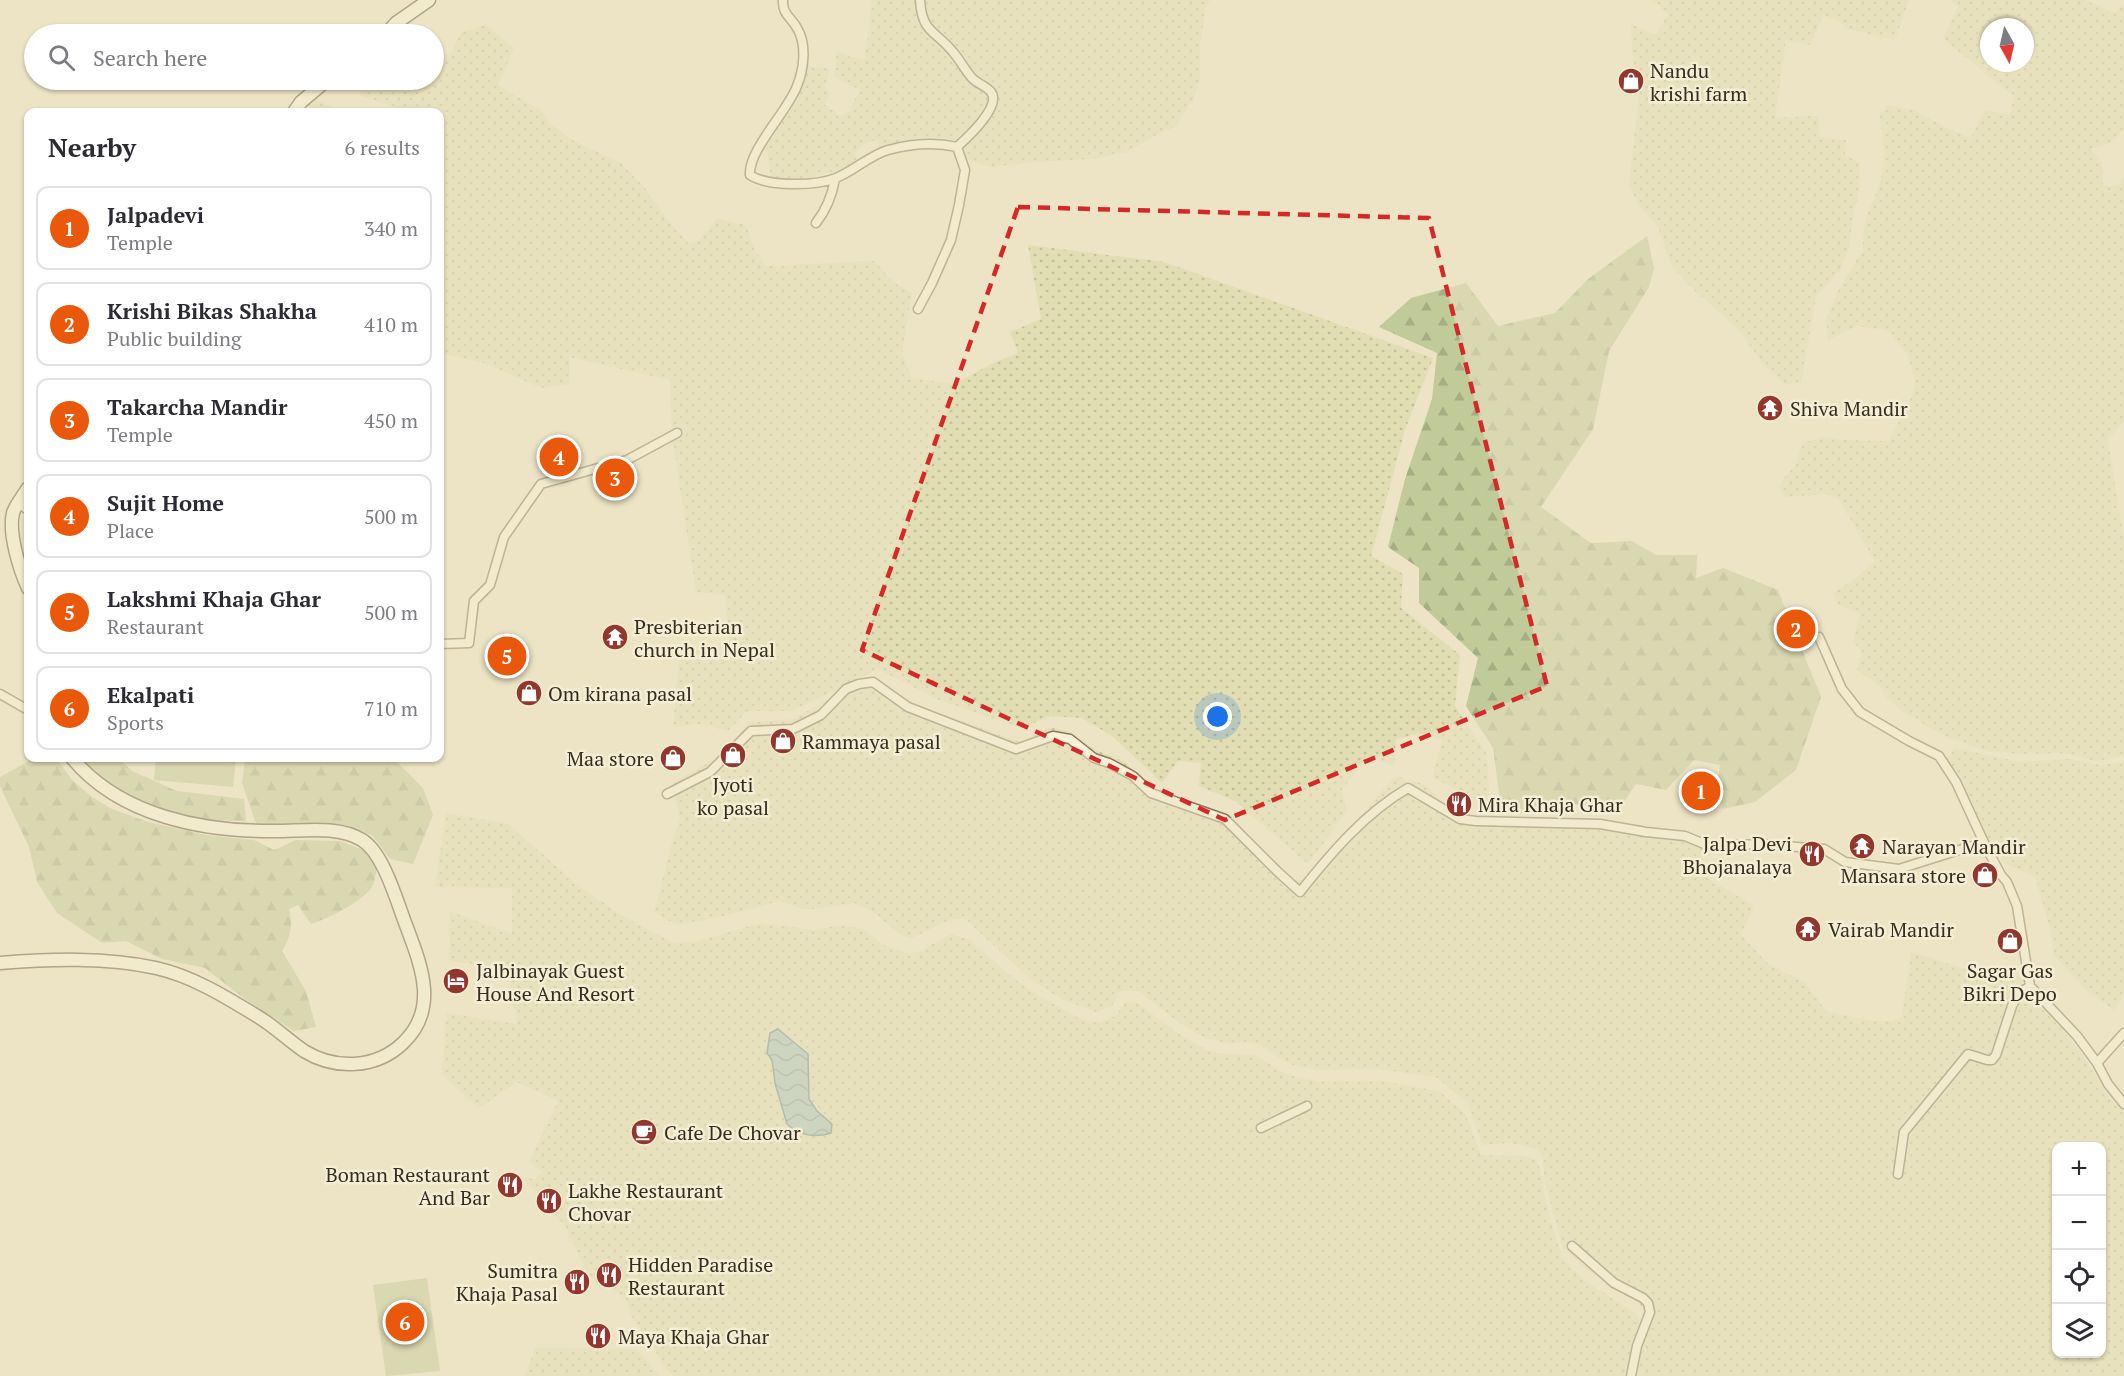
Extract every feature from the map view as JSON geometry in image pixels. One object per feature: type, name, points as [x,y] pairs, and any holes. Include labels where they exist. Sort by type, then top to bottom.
[{"type":"main road","points":[[395,24],[429,0]]},
{"type":"main road","points":[[297,108],[315,90]]},
{"type":"main road","points":[[23,506],[13,514],[12,534],[24,574]]},
{"type":"main road","points":[[0,963],[95,961],[156,968],[196,982],[260,1017],[306,1052],[336,1064],[375,1062],[392,1054],[415,1031],[423,1014],[425,994],[421,968],[383,869],[372,849],[363,840],[340,832],[217,827],[169,819],[104,789],[82,771],[75,762]]},
{"type":"street","points":[[783,0],[783,10],[801,34],[804,64],[797,88],[752,160],[750,175],[769,183],[783,184],[835,179],[886,150],[919,144],[957,147]]},
{"type":"street","points":[[920,0],[923,22],[951,49],[971,77],[993,94],[989,112],[957,147]]},
{"type":"street","points":[[918,309],[951,240],[964,170],[957,147]]},
{"type":"street","points":[[816,224],[826,209],[835,179]]},
{"type":"street","points":[[444,644],[469,643],[474,601],[490,585],[504,537],[541,484],[627,460],[677,433]]},
{"type":"street","points":[[1819,636],[1842,689],[1860,712],[1939,756],[1956,782],[2017,906],[2031,986],[2078,1036],[2097,1063],[2108,1084],[2124,1104]]},
{"type":"street","points":[[667,794],[710,772],[751,731],[793,729],[821,716],[846,689],[873,682],[908,707],[1016,748],[1053,736],[1070,739],[1094,758],[1133,776],[1151,793],[1225,819],[1300,891],[1325,861],[1384,802],[1408,788],[1460,819],[1600,824],[1684,836],[1710,846],[1760,844],[1824,849],[1845,862],[1858,865],[1899,869],[1972,846],[1986,847]]},
{"type":"street","points":[[0,694],[24,708]]},
{"type":"street","points":[[1898,1174],[1904,1132],[1968,1054],[1992,1060],[1996,1055],[2012,1006],[2019,993],[2031,986]]},
{"type":"street","points":[[2097,1063],[2124,1033]]},
{"type":"street","points":[[1261,1128],[1307,1106]]},
{"type":"street","points":[[1572,1246],[1614,1283],[1648,1303],[1650,1312],[1637,1346],[1631,1376]]},
{"type":"highlighted area","points":[[1018,207],[1429,218],[1547,686],[1225,820],[862,650]]},
{"type":"shaded area","points":[[872,0],[1210,0],[1206,6],[1200,46],[1200,78],[1193,101],[1175,127],[1126,152],[1092,159],[991,167],[965,159],[954,141],[916,139],[880,147],[876,140],[864,144],[854,154],[858,161],[843,169],[798,180],[771,178],[767,151],[760,151],[805,66],[830,69],[825,86],[831,94],[824,104],[841,116],[848,112],[860,90],[834,77],[837,51],[851,57],[865,59]]},
{"type":"shaded area","points":[[1651,0],[1909,0],[1895,40],[1848,29],[1840,22],[1823,15],[1810,45],[1786,40],[1775,118],[1818,116],[1820,137],[1846,140],[1845,155],[1860,163],[1859,191],[1849,247],[1840,271],[1816,296],[1801,383],[1785,384],[1765,367],[1739,330],[1672,267],[1658,227],[1637,203],[1629,184],[1639,95],[1632,53],[1631,24],[1655,35],[1669,14]]},
{"type":"shaded area","points":[[1950,0],[2085,0],[2115,13],[2124,4],[2124,130],[2108,144],[2091,149],[2102,163],[2103,186],[2119,185],[2124,178],[2124,421],[2108,440],[2124,541],[2124,756],[2096,761],[2064,753],[2021,754],[1987,751],[1948,738],[1903,712],[1883,694],[1883,690],[1875,682],[1857,670],[1862,652],[1853,641],[1860,614],[1838,604],[1833,593],[1855,579],[1875,561],[1838,498],[1826,494],[1785,497],[1779,487],[1796,465],[1802,443],[1823,437],[1889,441],[1911,398],[1915,382],[1907,354],[1887,330],[1857,326],[1828,340],[1826,319],[1841,285],[1862,252],[1865,220],[1881,181],[1884,155],[1880,114],[1887,105],[1914,110],[1970,138],[1986,110],[2010,115],[2014,97],[1984,72],[2034,72],[2034,18],[1980,18],[1980,69],[1943,38],[1958,7]]},
{"type":"shaded area","points":[[486,25],[514,48],[498,85],[540,110],[551,124],[570,139],[621,163],[644,187],[689,244],[699,240],[717,219],[746,225],[755,250],[766,266],[874,261],[893,282],[912,293],[902,353],[912,378],[954,384],[993,363],[1018,353],[1010,332],[1041,319],[1028,245],[1164,262],[1433,358],[1405,430],[1371,556],[1403,574],[1401,608],[1460,655],[1455,706],[1487,754],[1490,811],[1476,800],[1432,777],[1442,740],[1421,733],[1396,739],[1394,765],[1366,757],[1342,790],[1347,811],[1308,864],[1235,801],[1199,786],[1201,763],[1178,761],[1162,783],[1112,736],[1082,718],[1051,716],[1021,728],[939,700],[878,669],[792,711],[747,711],[728,731],[701,724],[673,727],[680,649],[730,656],[725,595],[696,592],[672,436],[670,380],[569,357],[569,384],[541,388],[481,362],[444,354],[444,108],[397,108],[361,96],[359,90],[444,90],[444,54],[450,55],[461,32]]},
{"type":"shaded area","points":[[305,94],[333,108],[310,108]]},
{"type":"shaded area","points":[[874,682],[921,707],[1018,741],[1047,729],[1055,728],[1065,731],[1098,751],[1125,762],[1153,788],[1227,816],[1289,878],[1295,880],[1304,880],[1311,875],[1395,778],[1404,777],[1408,787],[1413,780],[1428,787],[1460,819],[1561,822],[1594,818],[1672,831],[1705,848],[1701,857],[1703,875],[1754,906],[1741,935],[1769,965],[1804,982],[1827,1012],[1873,1021],[1892,1021],[1902,1016],[1911,952],[1990,977],[2022,977],[2022,983],[2028,994],[2081,1053],[2108,1096],[2124,1113],[2124,1376],[1629,1376],[1640,1327],[1624,1376],[673,1376],[662,1364],[654,1348],[639,1329],[630,1313],[627,1301],[614,1290],[597,1285],[580,1259],[566,1227],[524,1179],[527,1177],[534,1180],[542,1172],[529,1162],[558,1101],[517,1082],[479,1108],[442,1075],[446,1013],[517,1024],[507,968],[450,961],[449,911],[512,934],[512,888],[435,887],[446,813],[508,824],[580,887],[623,916],[674,943],[695,942],[761,923],[814,930],[841,925],[863,929],[884,945],[909,954],[922,950],[951,934],[968,939],[1037,995],[1079,1018],[1099,1023],[1115,1016],[1126,1002],[1138,1003],[1177,1033],[1207,1050],[1222,1054],[1255,1055],[1282,1072],[1299,1078],[1318,1081],[1381,1081],[1439,1091],[1466,1115],[1481,1155],[1523,1156],[1537,1160],[1541,1171],[1543,1192],[1562,1257],[1584,1280],[1635,1313],[1642,1323],[1644,1314],[1641,1306],[1627,1293],[1588,1271],[1563,1248],[1545,1181],[1542,1156],[1537,1149],[1511,1143],[1482,1145],[1468,1104],[1436,1077],[1378,1069],[1317,1070],[1293,1065],[1261,1045],[1246,1042],[1230,1044],[1205,1038],[1175,1020],[1139,991],[1121,991],[1112,1006],[1096,1012],[1064,1000],[1034,982],[965,919],[951,919],[912,938],[901,935],[872,911],[854,903],[806,910],[780,901],[716,918],[677,925],[654,913],[680,818],[673,788],[675,782],[718,757],[750,722],[793,719],[851,686]]},
{"type":"shaded area","points":[[1955,748],[2020,762],[2070,759],[2100,765],[2124,762],[2124,994],[2114,1010],[2088,992],[2054,955],[2050,929],[2035,876],[2008,865],[1985,841],[1959,782],[1939,768]]},
{"type":"shaded area","points":[[535,1348],[636,1349],[660,1376],[525,1376]]},
{"type":"green space","points":[[1647,236],[1654,268],[1649,287],[1609,351],[1593,429],[1541,507],[1591,543],[1632,541],[1656,555],[1697,555],[1696,578],[1723,568],[1778,590],[1821,697],[1796,770],[1755,802],[1723,809],[1717,786],[1720,765],[1694,760],[1666,790],[1636,784],[1619,809],[1575,804],[1555,812],[1505,814],[1500,800],[1493,748],[1466,706],[1478,658],[1419,603],[1419,568],[1388,547],[1405,479],[1432,399],[1437,353],[1379,327],[1411,298],[1466,283],[1498,326],[1555,313],[1588,279]]},
{"type":"green space","points":[[27,762],[59,762],[72,780],[92,797],[112,809],[148,822],[206,835],[254,840],[274,850],[296,840],[340,841],[364,850],[377,869],[374,883],[367,893],[335,914],[311,924],[298,905],[289,909],[290,930],[282,951],[306,991],[316,1027],[294,1031],[246,1000],[205,968],[162,959],[126,941],[102,943],[57,913],[37,882],[29,847],[0,786],[0,777]]},
{"type":"green space","points":[[76,762],[123,762],[132,771],[177,791],[244,799],[246,821],[211,820],[175,815],[140,806]]},
{"type":"green space","points":[[156,762],[236,762],[233,787],[154,780]]},
{"type":"green space","points":[[245,762],[397,762],[423,788],[433,815],[413,864],[390,859],[372,835],[327,823],[257,826],[242,783]]},
{"type":"green space","points":[[427,1278],[440,1371],[386,1376],[373,1285]]},
{"type":"water","points":[[778,1029],[808,1054],[809,1099],[817,1111],[832,1124],[831,1133],[808,1135],[787,1124],[775,1083],[772,1060],[767,1053],[770,1033]]},
{"type":"place","name":"Nandu krishi farm","points":[[1631,81]]},
{"type":"place","name":"Shiva Mandir","points":[[1770,408]]},
{"type":"place","name":"Sujit Home","points":[[559,457]]},
{"type":"place","name":"Takarcha Mandir","points":[[615,478]]},
{"type":"place","name":"Krishi Bikas Shakha","points":[[1796,629]]},
{"type":"place","name":"Presbiterian church in Nepal","points":[[615,637]]},
{"type":"place","name":"Lakshmi Khaja Ghar","points":[[507,656]]},
{"type":"place","name":"Om kirana pasal","points":[[529,693]]},
{"type":"place","name":"Rammaya pasal","points":[[783,741]]},
{"type":"place","name":"Jyoti ko pasal","points":[[733,755]]},
{"type":"place","name":"Maa store","points":[[673,758]]},
{"type":"place","name":"Jalpadevi","points":[[1701,791]]},
{"type":"place","name":"Mira Khaja Ghar","points":[[1459,804]]},
{"type":"place","name":"Narayan Mandir","points":[[1862,846]]},
{"type":"place","name":"Jalpa Devi Bhojanalaya","points":[[1812,854]]},
{"type":"place","name":"Mansara store","points":[[1985,875]]},
{"type":"place","name":"Vairab Mandir","points":[[1808,929]]},
{"type":"place","name":"Sagar Gas Bikri Depo","points":[[2010,941]]},
{"type":"place","name":"Jalbinayak Guest House And Resort","points":[[456,981]]},
{"type":"place","name":"Cafe De Chovar","points":[[644,1132]]},
{"type":"place","name":"Boman Restaurant And Bar","points":[[510,1185]]},
{"type":"place","name":"Lakhe Restaurant Chovar","points":[[549,1201]]},
{"type":"place","name":"Hidden Paradise Restaurant","points":[[609,1275]]},
{"type":"place","name":"Sumitra Khaja Pasal","points":[[577,1282]]},
{"type":"place","name":"Ekalpati","points":[[405,1322]]},
{"type":"place","name":"Maya Khaja Ghar","points":[[598,1336]]}]
